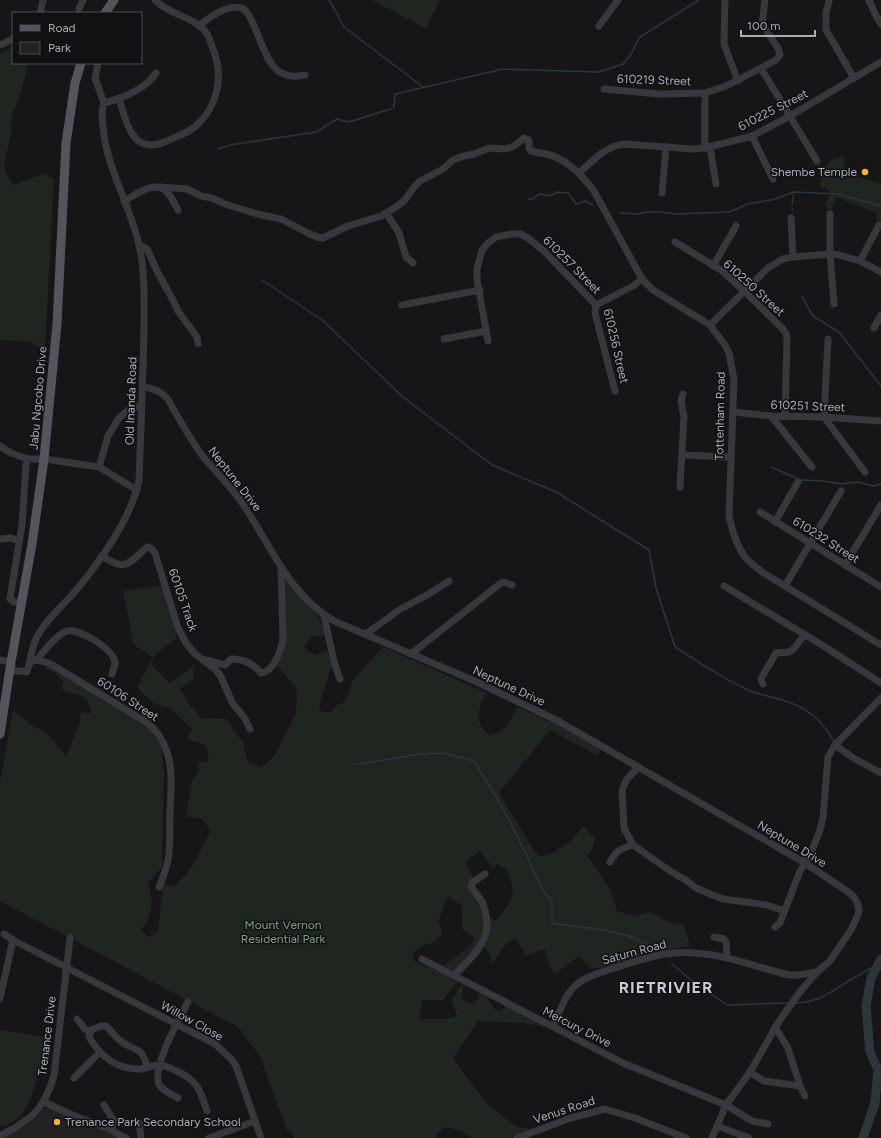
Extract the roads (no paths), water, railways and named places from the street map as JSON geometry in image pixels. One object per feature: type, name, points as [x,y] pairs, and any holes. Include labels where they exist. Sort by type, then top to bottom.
[{"type":"main road","points":[[106,12],[114,0]]},
{"type":"main road","name":"Jabu Ngcobo Drive","points":[[0,734],[10,666],[32,544],[44,458],[57,324],[66,143],[75,83],[80,64]]},
{"type":"street","points":[[40,12],[43,0]]},
{"type":"street","points":[[79,9],[83,0]]},
{"type":"street","points":[[119,98],[132,133],[136,139],[149,145],[162,143],[189,132],[204,117],[216,96],[219,67],[208,35],[200,25],[161,6],[155,0]]},
{"type":"street","points":[[599,26],[618,0]]},
{"type":"street","points":[[725,0],[724,44],[738,81]]},
{"type":"street","name":"610219 Street","points":[[604,89],[659,94],[705,93],[738,81],[776,60],[780,55],[778,48],[762,24],[765,0]]},
{"type":"street","points":[[869,0],[881,24]]},
{"type":"street","points":[[829,1],[826,13],[826,30],[854,78]]},
{"type":"street","points":[[200,25],[227,8],[240,6],[244,9],[253,22],[268,60],[275,69],[283,75],[289,77],[305,75]]},
{"type":"street","points":[[0,45],[12,39]]},
{"type":"street","name":"610225 Street","points":[[579,173],[602,153],[610,147],[616,145],[625,144],[692,149],[708,148],[752,136],[790,116],[881,62]]},
{"type":"street","points":[[98,64],[95,78],[104,103],[147,85],[156,73]]},
{"type":"street","points":[[761,68],[817,161]]},
{"type":"street","points":[[705,93],[708,148],[716,184]]},
{"type":"street","name":"Old Inanda Road","points":[[34,661],[32,648],[40,630],[74,593],[102,556],[124,520],[137,490],[139,480],[143,387],[144,289],[139,245],[109,160],[104,135],[102,109],[104,103]]},
{"type":"street","points":[[752,136],[773,179]]},
{"type":"street","name":"Tottenham Road","points":[[386,213],[404,201],[420,181],[443,169],[453,160],[489,148],[505,149],[512,147],[525,138],[529,140],[530,150],[558,158],[579,173],[594,191],[642,279],[653,290],[710,326],[725,345],[729,353],[734,379],[730,516],[734,535],[744,556],[762,572],[881,645]]},
{"type":"street","points":[[662,193],[666,147]]},
{"type":"street","points":[[124,201],[152,187],[192,190],[201,196],[212,198],[225,204],[257,214],[281,219],[318,238],[328,236],[336,231],[386,213],[399,233],[406,257],[412,263]]},
{"type":"street","points":[[160,187],[168,193],[178,210]]},
{"type":"street","points":[[830,214],[830,254],[834,304]]},
{"type":"street","points":[[792,218],[793,257]]},
{"type":"street","points":[[860,261],[878,225]]},
{"type":"street","points":[[713,266],[736,226]]},
{"type":"street","name":"610257 Street","points":[[488,340],[477,269],[478,260],[482,250],[496,237],[520,234],[528,238],[538,245],[596,305],[633,286],[642,279]]},
{"type":"street","name":"610250 Street","points":[[675,242],[721,270],[779,325],[786,334],[785,417]]},
{"type":"street","points":[[139,245],[147,249],[149,252],[157,271],[178,311],[197,337],[198,344]]},
{"type":"street","points":[[710,326],[771,265],[783,259],[830,254],[850,257],[881,272]]},
{"type":"street","points":[[402,305],[480,290]]},
{"type":"street","name":"610256 Street","points":[[596,305],[595,313],[615,392]]},
{"type":"street","points":[[874,328],[881,315]]},
{"type":"street","points":[[444,339],[486,331]]},
{"type":"street","points":[[828,339],[824,417],[865,472]]},
{"type":"street","name":"Neptune Drive","points":[[143,387],[157,390],[168,399],[190,438],[241,501],[281,568],[304,597],[317,610],[334,621],[477,682],[558,721],[805,863],[854,897],[859,909],[858,915],[844,941],[827,964],[818,972]]},
{"type":"street","points":[[680,487],[684,416],[681,401],[684,394]]},
{"type":"street","points":[[99,467],[108,436],[119,418],[128,410],[142,405]]},
{"type":"street","name":"610251 Street","points":[[734,412],[785,417],[824,417],[881,421]]},
{"type":"street","points":[[772,416],[812,467]]},
{"type":"street","points":[[0,446],[11,453],[28,459],[44,458],[99,467],[137,490]]},
{"type":"street","points":[[682,455],[731,457]]},
{"type":"street","points":[[21,603],[14,602],[10,598],[22,525],[26,465],[28,459]]},
{"type":"street","points":[[775,522],[798,482]]},
{"type":"street","points":[[785,586],[841,491]]},
{"type":"street","points":[[845,565],[881,505]]},
{"type":"street","name":"610232 Street","points":[[760,512],[881,587]]},
{"type":"street","points":[[0,539],[8,537],[19,541]]},
{"type":"street","name":"60105 Track","points":[[102,556],[112,563],[122,566],[128,563],[147,547],[151,548],[155,553],[178,628],[186,643],[195,654],[202,659],[225,665],[231,659],[244,660],[261,673],[266,672],[270,668],[281,652],[283,640],[281,568]]},
{"type":"street","points":[[366,634],[399,610],[427,596],[449,581]]},
{"type":"street","points":[[412,654],[501,583],[504,582],[512,585]]},
{"type":"street","points":[[724,586],[881,683]]},
{"type":"street","points":[[324,615],[334,662],[340,679]]},
{"type":"street","points":[[0,660],[10,666],[27,672],[34,661],[64,632],[73,631],[96,641],[112,655],[115,662],[112,674]]},
{"type":"street","points":[[763,684],[761,680],[762,677],[776,653],[789,652],[805,635]]},
{"type":"street","points":[[202,659],[220,675],[233,704],[244,717],[250,729]]},
{"type":"street","name":"60106 Street","points":[[34,661],[51,664],[75,678],[146,722],[161,738],[168,753],[171,794],[168,859],[164,875],[159,886]]},
{"type":"street","points":[[775,927],[780,923],[800,871],[811,853],[820,830],[823,818],[828,757],[835,745],[881,698]]},
{"type":"street","points":[[835,745],[855,759],[881,773]]},
{"type":"street","points":[[639,767],[627,779],[622,792],[624,828],[633,845],[696,888],[723,899],[767,905],[784,911]]},
{"type":"street","points":[[610,862],[620,849],[633,845]]},
{"type":"street","points":[[454,975],[479,949],[486,937],[487,919],[483,903],[471,886],[473,882],[485,874]]},
{"type":"street","name":"Willow Close","points":[[4,934],[215,1044],[232,1060],[238,1071],[261,1138]]},
{"type":"street","points":[[714,937],[724,939],[726,942],[727,957]]},
{"type":"street","name":"Trenance Drive","points":[[0,1136],[26,1122],[44,1102],[49,1093],[54,1076],[70,938]]},
{"type":"street","points":[[0,998],[13,940]]},
{"type":"street","name":"Saturn Road","points":[[553,1027],[572,988],[580,982],[592,976],[664,954],[690,952],[727,957],[789,975],[818,972]]},
{"type":"street","name":"Mercury Drive","points":[[422,959],[623,1063],[726,1105],[752,1121],[768,1124]]},
{"type":"street","points":[[712,1138],[726,1105],[750,1072],[787,1010],[799,993],[818,972]]},
{"type":"street","points":[[178,1098],[159,1086],[157,1078],[166,1046],[188,1002]]},
{"type":"street","points":[[77,1019],[85,1029],[90,1032]]},
{"type":"street","points":[[148,1068],[143,1054],[134,1047],[123,1042],[106,1026],[101,1026],[91,1030],[89,1037],[100,1052],[106,1059],[122,1067],[131,1069],[148,1068],[160,1065],[188,1076],[196,1084],[207,1111]]},
{"type":"street","points":[[776,1027],[788,1048],[800,1086],[805,1096]]},
{"type":"street","points":[[74,1078],[100,1052]]},
{"type":"street","points":[[750,1072],[764,1082],[800,1086]]},
{"type":"street","points":[[44,1102],[111,1130],[126,1138]]},
{"type":"street","points":[[104,1105],[114,1121],[111,1130]]},
{"type":"street","name":"Venus Road","points":[[517,1138],[572,1118],[605,1109],[635,1118],[686,1138]]},
{"type":"street","points":[[209,1138],[255,1121]]},
{"type":"street","points":[[139,1122],[141,1138]]},
{"type":"street","points":[[717,1126],[750,1138]]},
{"type":"waterway","points":[[329,0],[344,27],[423,87]]},
{"type":"waterway","points":[[218,149],[230,145],[316,132],[337,119],[349,122],[391,109],[394,107],[395,94],[503,69],[599,72],[623,64],[630,56],[640,37],[699,0]]},
{"type":"waterway","points":[[528,199],[532,199],[540,194],[550,196],[558,192],[568,193],[576,204],[585,201],[593,205]]},
{"type":"waterway","points":[[792,204],[794,192]]},
{"type":"waterway","points":[[620,213],[637,214],[661,212],[676,214],[729,212],[748,204],[775,199],[794,192],[838,194],[881,206]]},
{"type":"waterway","points":[[262,280],[322,320],[403,397],[492,465],[556,492],[649,550],[656,588],[675,647],[713,671],[753,692],[799,706],[812,715],[824,727],[834,741]]},
{"type":"waterway","points":[[802,297],[813,316],[839,332],[881,386]]},
{"type":"waterway","points":[[771,467],[801,480],[824,481],[841,484],[858,482],[873,486],[881,484]]},
{"type":"waterway","points":[[354,765],[420,754],[444,753],[474,761],[504,810],[542,889],[552,901],[552,923],[617,933],[629,936],[649,947]]},
{"type":"waterway","points":[[863,1138],[875,1103],[878,1070],[870,1052],[866,1006],[871,978],[881,959]]},
{"type":"waterway","points":[[672,964],[696,984],[727,1005],[788,1003]]},
{"type":"waterway","points":[[796,1003],[812,1001],[825,996],[877,965]]},
{"type":"place","name":"Shembe Temple","points":[[865,172]]},
{"type":"place","name":"Trenance Park Secondary School","points":[[57,1122]]},
{"type":"district","name":"RIETRIVIER","points":[[666,987]]},
{"type":"park label","name":"Mount Vernon Residential Park","points":[[283,932]]}]
